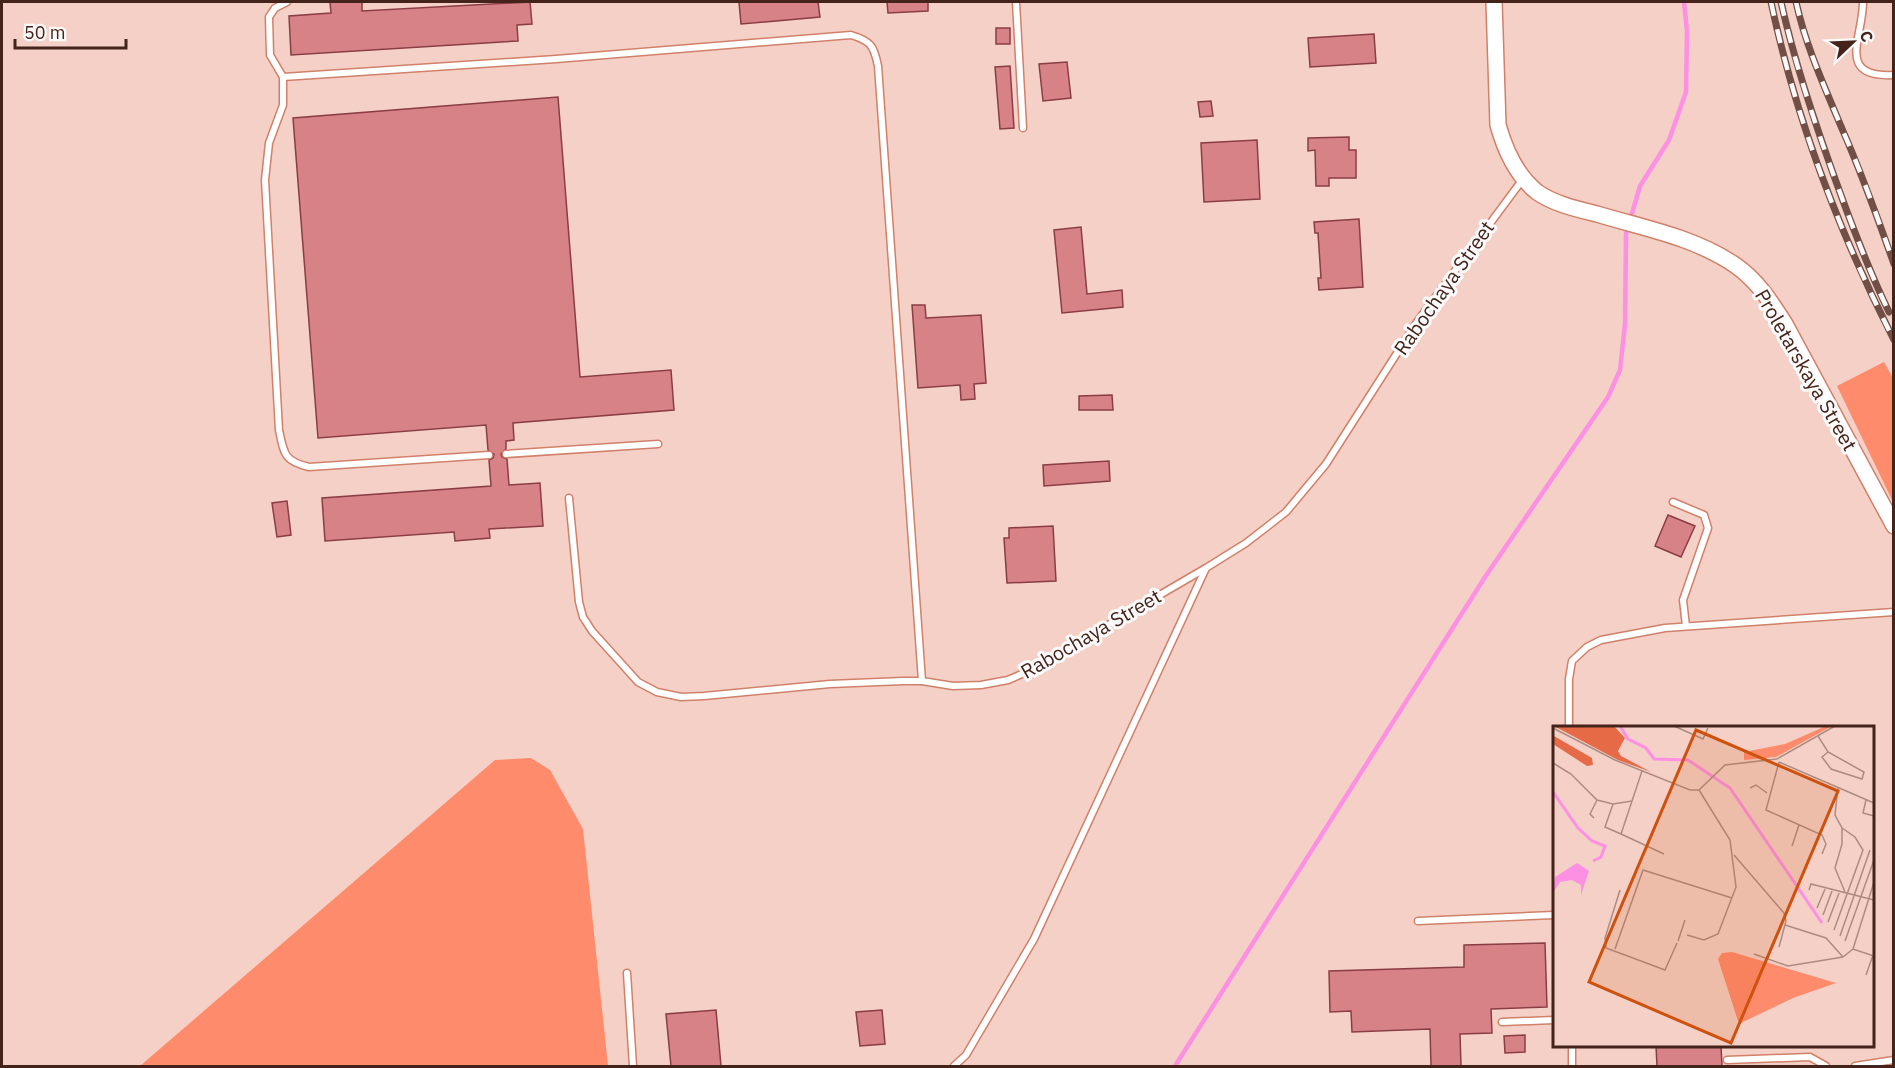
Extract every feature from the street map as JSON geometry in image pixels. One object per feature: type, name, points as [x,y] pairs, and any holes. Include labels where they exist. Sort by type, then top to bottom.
[{"type":"street","name":"Proletarskaya Street","points":[[1494,2],[1498,125],[1511,161],[1538,192],[1560,204],[1697,244],[1736,265],[1752,279],[1770,300],[1785,324],[1893,526]]},
{"type":"lane","points":[[287,2],[275,8],[269,17],[270,55],[283,77],[283,105],[269,143],[265,180],[279,430],[283,450],[293,463],[309,467],[489,455]]},
{"type":"lane","points":[[1016,2],[1023,128]]},
{"type":"lane","points":[[1863,2],[1856,55],[1860,67],[1866,73],[1878,76],[1893,75]]},
{"type":"lane","points":[[283,77],[556,59],[851,35],[865,39],[875,50],[878,66],[922,681]]},
{"type":"lane","name":"Rabochaya Street","points":[[569,498],[579,602],[583,617],[592,631],[638,682],[657,692],[681,697],[830,684],[922,681],[953,686],[981,685],[1008,680],[1054,657],[1206,568],[1246,543],[1286,512],[1326,464],[1417,322],[1524,178]]},
{"type":"lane","points":[[506,454],[658,444]]},
{"type":"lane","points":[[1673,502],[1704,515],[1708,528],[1683,600],[1686,626]]},
{"type":"lane","points":[[954,1066],[966,1055],[1034,939],[1206,568]]},
{"type":"lane","points":[[1569,726],[1569,679],[1572,661],[1587,647],[1601,640],[1665,628],[1893,612]]},
{"type":"lane","points":[[1418,921],[1553,915]]},
{"type":"lane","points":[[627,974],[633,1066]]},
{"type":"lane","points":[[1502,1022],[1553,1020]]},
{"type":"lane","points":[[1572,1047],[1572,1066]]},
{"type":"lane","points":[[1727,1060],[1810,1057],[1826,1066]]},
{"type":"lane","points":[[1855,1066],[1893,1060]]},
{"type":"shaded area","points":[[1884,362],[1893,378],[1893,502],[1837,386]]},
{"type":"shaded area","points":[[531,758],[550,770],[583,829],[608,1066],[140,1066],[495,760]]},
{"type":"building","points":[[330,2],[362,2],[362,11],[530,2],[532,24],[517,25],[518,41],[291,55],[289,16],[331,13]]},
{"type":"building","points":[[739,2],[818,2],[820,17],[741,24]]},
{"type":"building","points":[[887,2],[928,2],[928,11],[888,13]]},
{"type":"building","points":[[996,28],[1010,28],[1010,44],[996,44]]},
{"type":"building","points":[[1374,34],[1376,63],[1310,67],[1308,38]]},
{"type":"building","points":[[1067,62],[1071,98],[1043,101],[1039,64]]},
{"type":"building","points":[[1010,66],[1014,128],[1000,129],[995,67]]},
{"type":"building","points":[[558,97],[580,377],[671,370],[674,410],[513,423],[514,440],[506,441],[506,449],[501,454],[507,459],[509,485],[540,483],[543,526],[489,529],[490,538],[455,541],[454,532],[325,541],[322,498],[491,486],[489,460],[494,454],[488,450],[486,425],[318,438],[293,118]]},
{"type":"building","points":[[1211,101],[1213,116],[1200,117],[1198,102]]},
{"type":"building","points":[[1349,137],[1349,150],[1356,150],[1356,178],[1329,178],[1329,186],[1316,186],[1315,150],[1308,151],[1308,138]]},
{"type":"building","points":[[1257,140],[1260,199],[1204,202],[1201,143]]},
{"type":"building","points":[[1359,219],[1363,287],[1319,290],[1318,278],[1321,278],[1318,233],[1315,233],[1314,222]]},
{"type":"building","points":[[1081,227],[1087,294],[1122,290],[1123,307],[1062,313],[1054,230]]},
{"type":"building","points":[[912,305],[925,305],[926,318],[981,315],[986,383],[974,384],[975,399],[961,400],[960,385],[918,388]]},
{"type":"building","points":[[1112,395],[1113,410],[1079,410],[1079,396]]},
{"type":"building","points":[[1109,461],[1110,481],[1044,486],[1043,465]]},
{"type":"building","points":[[287,501],[291,535],[277,537],[272,503]]},
{"type":"building","points":[[1668,515],[1695,526],[1681,557],[1655,546]]},
{"type":"building","points":[[1053,526],[1056,581],[1007,583],[1004,538],[1009,538],[1009,528]]},
{"type":"building","points":[[1545,943],[1547,1007],[1491,1009],[1492,1033],[1460,1034],[1461,1066],[1431,1066],[1430,1029],[1352,1032],[1351,1011],[1330,1012],[1329,971],[1464,967],[1464,945]]},
{"type":"building","points":[[716,1010],[721,1066],[671,1066],[666,1014]]},
{"type":"building","points":[[882,1010],[885,1044],[860,1046],[856,1012]]},
{"type":"building","points":[[1525,1035],[1525,1052],[1505,1053],[1504,1036]]},
{"type":"building","points":[[1656,1047],[1721,1047],[1722,1066],[1657,1066]]},
{"type":"waterway","points":[[1175,1066],[1485,577],[1608,397],[1620,370],[1625,324],[1626,234],[1640,186],[1669,140],[1686,92],[1687,31],[1684,2]]},
{"type":"railway","points":[[1771,2],[1793,89],[1821,175],[1855,258],[1894,340]]},
{"type":"railway","points":[[1781,2],[1824,149],[1858,241],[1889,312]]},
{"type":"railway","points":[[1796,2],[1816,67],[1863,180],[1894,264]]}]
